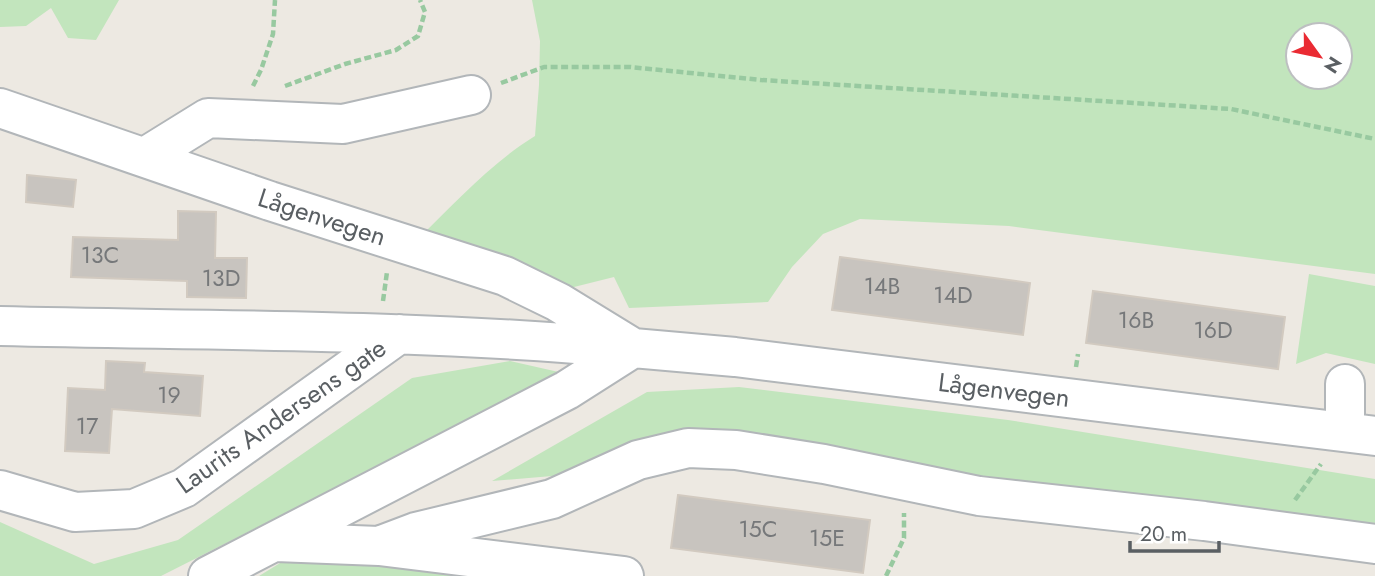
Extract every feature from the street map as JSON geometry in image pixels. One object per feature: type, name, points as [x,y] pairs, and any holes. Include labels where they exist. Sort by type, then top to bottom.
[{"type":"street","points":[[145,157],[208,118],[343,124],[471,95]]},
{"type":"street","name":"Lågenvegen","points":[[0,108],[505,276],[558,302],[633,348],[735,357],[1360,434]]},
{"type":"street","name":"Laurits Andersens gate","points":[[0,326],[389,333],[633,348]]},
{"type":"street","name":"Laurits Andersens gate","points":[[0,491],[75,512],[134,509],[184,488],[389,333]]},
{"type":"street","points":[[208,576],[567,390],[633,348]]},
{"type":"street","points":[[1345,384],[1360,434]]},
{"type":"street","points":[[379,546],[416,532],[552,499],[638,460],[688,448],[736,450],[979,496],[1204,521],[1375,544]]},
{"type":"street","points":[[274,542],[379,546],[624,576]]},
{"type":"path","points":[[251,90],[273,34],[275,0]]},
{"type":"path","points":[[283,87],[345,64],[396,50],[418,36],[425,12],[420,0]]},
{"type":"path","points":[[471,95],[544,66],[630,66],[761,80],[1231,109],[1375,139]]},
{"type":"path","points":[[389,333],[383,307],[385,280],[398,242]]},
{"type":"path","points":[[1272,531],[1360,434]]},
{"type":"path","points":[[886,576],[905,538],[904,481]]},
{"type":"green space","points":[[0,0],[119,0],[96,40],[68,38],[51,8],[26,26],[0,27]]},
{"type":"green space","points":[[532,0],[1375,0],[1375,274],[1009,226],[860,219],[823,234],[792,267],[768,302],[629,308],[614,277],[566,289],[419,238],[489,171],[535,136],[540,41]]},
{"type":"green space","points":[[1309,274],[1375,286],[1375,364],[1326,353],[1296,364]]},
{"type":"green space","points":[[510,361],[563,373],[161,576],[0,576],[0,522],[94,564],[178,540],[412,378]]},
{"type":"green space","points":[[739,387],[1008,420],[1375,479],[1375,523],[982,487],[813,443],[675,431],[564,475],[492,481],[647,392]]},
{"type":"green space","points":[[290,557],[536,576],[259,576]]},
{"type":"building","points":[[27,175],[76,180],[73,207],[26,202]]},
{"type":"building","points":[[178,211],[216,212],[215,258],[247,258],[246,298],[187,297],[187,281],[71,277],[73,237],[178,240]]},
{"type":"building","points":[[840,257],[1030,283],[1023,335],[832,310]]},
{"type":"building","points":[[1093,291],[1285,317],[1278,369],[1086,343]]},
{"type":"building","points":[[106,361],[145,363],[144,372],[203,376],[200,416],[112,409],[109,453],[65,451],[68,388],[105,390]]},
{"type":"building","points":[[678,495],[870,520],[863,573],[671,548]]}]
